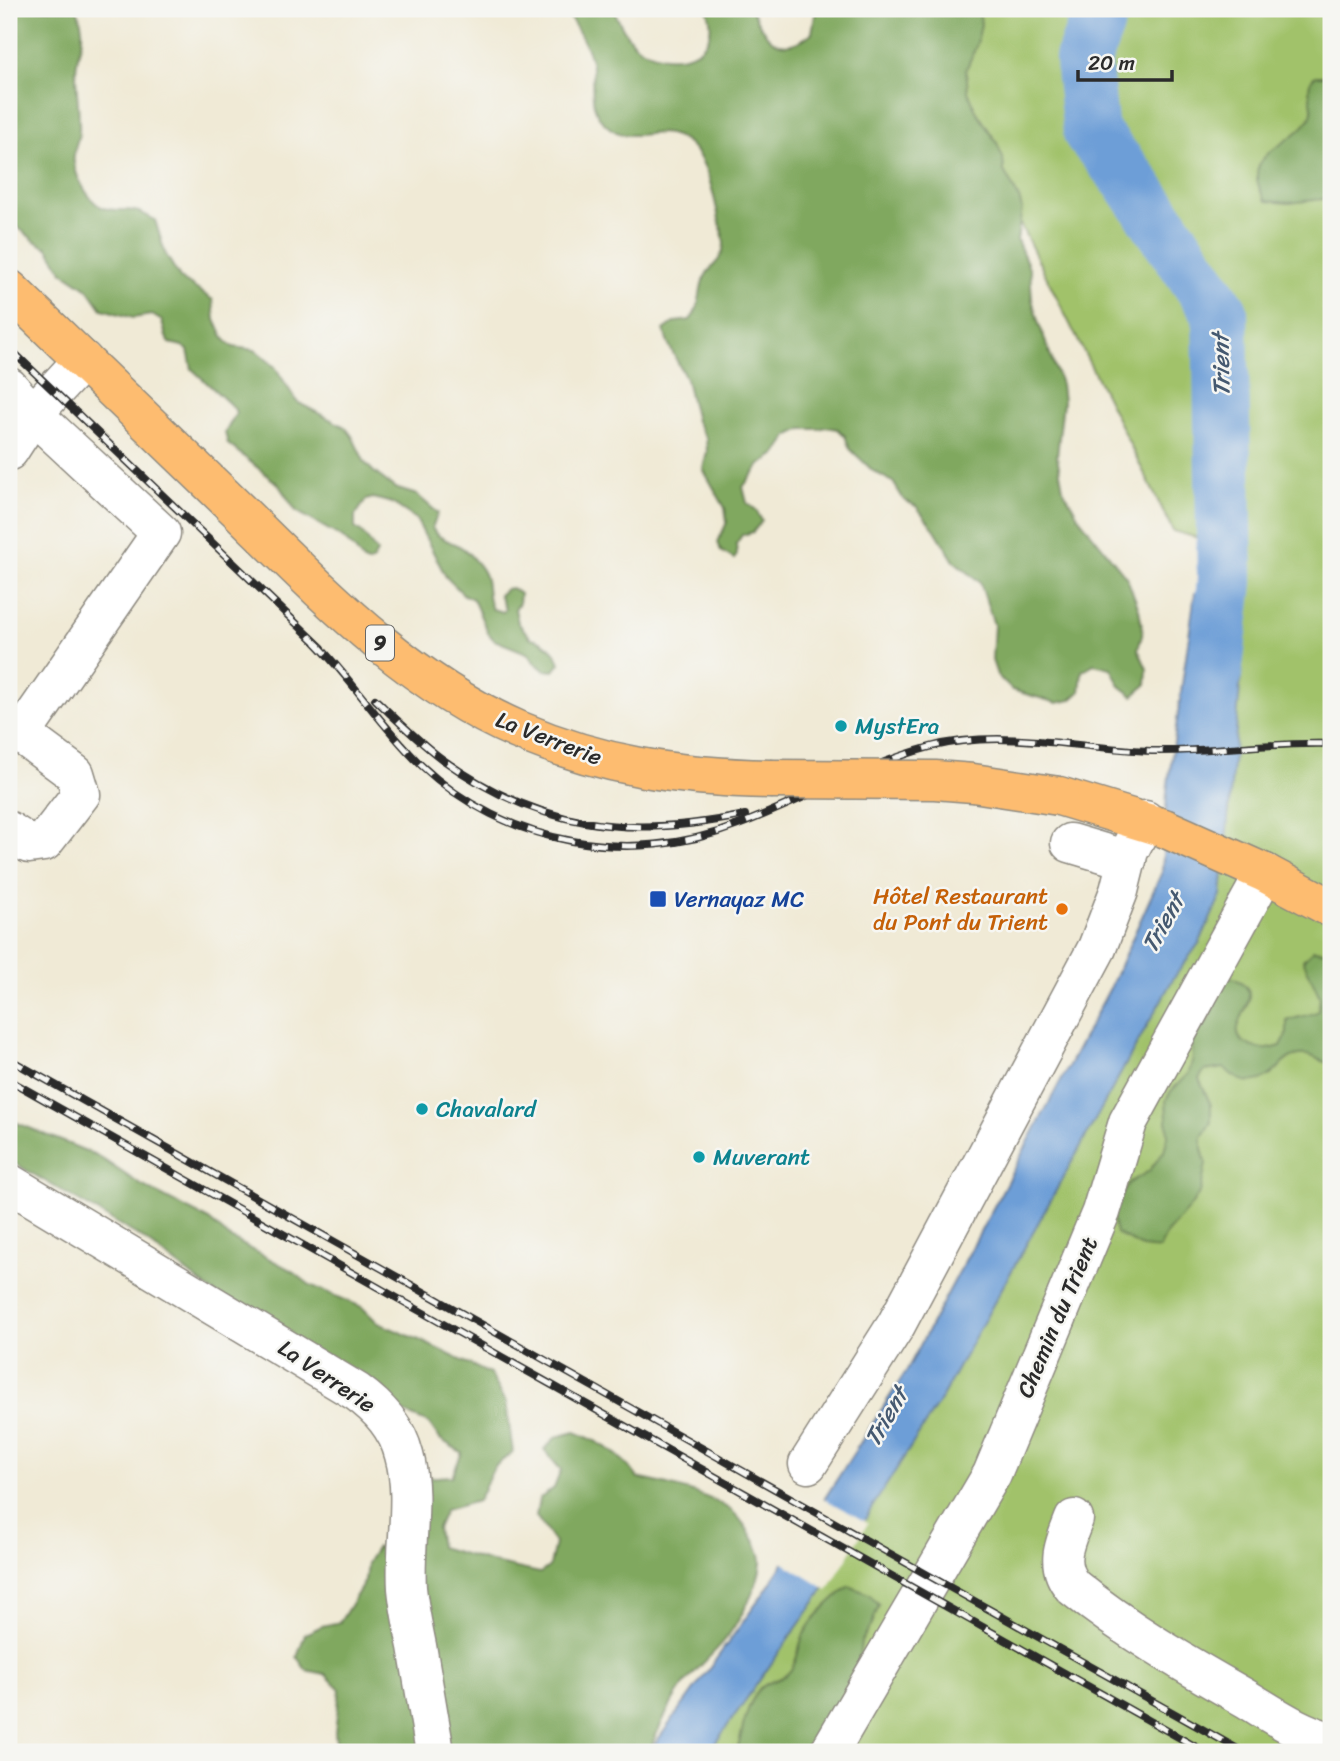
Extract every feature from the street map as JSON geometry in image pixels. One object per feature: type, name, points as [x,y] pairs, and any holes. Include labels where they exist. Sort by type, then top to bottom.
[{"type":"main road","name":"La Verrerie","points":[[9,289],[356,623],[412,668],[464,702],[516,729],[594,757],[664,773],[702,777],[935,780],[974,783],[1059,796],[1155,824]]},
{"type":"main road","name":"9","points":[[1155,824],[1254,868],[1331,908]]},
{"type":"street","points":[[9,451],[21,400],[83,360]]},
{"type":"street","points":[[9,831],[29,844],[44,842],[81,794],[75,774],[29,740],[28,725],[161,533],[21,400]]},
{"type":"street","points":[[808,1464],[895,1325],[1097,948],[1112,913],[1129,851],[1155,824]]},
{"type":"street","points":[[1070,843],[1127,860]]},
{"type":"street","name":"Chemin du Trient","points":[[829,1752],[992,1474],[1101,1212],[1128,1122],[1254,868]]},
{"type":"street","name":"La Verrerie","points":[[9,1183],[357,1392],[385,1416],[398,1437],[407,1467],[408,1592],[435,1752]]},
{"type":"street","points":[[1074,1520],[1061,1563],[1066,1579],[1073,1587],[1143,1638],[1224,1687],[1283,1721],[1331,1741]]},
{"type":"green space","points":[[9,9],[77,9],[82,35],[76,72],[79,132],[74,159],[80,180],[90,197],[103,207],[138,212],[155,220],[165,253],[180,278],[213,300],[215,320],[225,340],[233,347],[255,350],[265,358],[275,367],[297,402],[345,427],[365,463],[374,472],[395,488],[417,495],[438,513],[432,528],[434,532],[464,549],[481,569],[492,609],[503,612],[505,609],[499,595],[506,589],[512,588],[520,594],[515,609],[518,623],[531,638],[545,644],[556,654],[560,663],[554,671],[544,670],[529,654],[494,640],[488,633],[473,599],[464,595],[446,577],[416,519],[392,503],[373,498],[366,500],[355,516],[355,528],[377,552],[368,563],[363,561],[343,538],[296,511],[278,484],[228,444],[225,433],[236,413],[234,408],[192,369],[188,350],[170,343],[162,321],[152,315],[133,318],[102,309],[88,289],[63,272],[48,248],[36,242],[9,220]]},
{"type":"green space","points":[[564,9],[613,9],[626,34],[637,46],[664,57],[678,57],[701,48],[708,38],[710,25],[707,9],[751,9],[762,29],[774,42],[791,44],[812,33],[816,9],[979,9],[981,24],[977,44],[966,70],[968,91],[975,109],[997,143],[1003,158],[1004,171],[1022,209],[1017,240],[1030,270],[1032,299],[1061,384],[1063,402],[1057,456],[1063,489],[1080,519],[1127,578],[1139,609],[1143,632],[1138,649],[1147,669],[1146,685],[1133,696],[1120,686],[1111,668],[1094,664],[1082,671],[1080,692],[1071,700],[1057,703],[1012,690],[997,675],[992,660],[994,625],[980,582],[954,561],[935,530],[916,506],[904,500],[893,482],[873,471],[850,449],[845,436],[838,429],[802,429],[788,436],[776,454],[760,465],[743,487],[747,503],[756,510],[762,521],[753,532],[742,535],[736,544],[737,555],[734,559],[721,551],[718,542],[727,522],[725,508],[703,469],[707,452],[706,438],[696,421],[686,379],[664,330],[675,322],[690,320],[694,315],[705,276],[723,251],[723,235],[711,184],[695,151],[678,137],[658,133],[619,133],[609,128],[600,118],[594,105],[589,54]]},
{"type":"green space","points":[[913,9],[1331,9],[1331,1752],[666,1752],[796,1572],[1187,882],[1236,549],[1173,531]]},
{"type":"green space","points":[[1315,76],[1326,76],[1331,81],[1331,198],[1289,203],[1266,201],[1258,185],[1257,172],[1268,154],[1308,121],[1312,109],[1309,87]]},
{"type":"green space","points":[[1313,950],[1331,952],[1331,1063],[1307,1055],[1295,1056],[1269,1076],[1251,1082],[1234,1077],[1225,1068],[1204,1071],[1199,1079],[1211,1105],[1211,1122],[1202,1137],[1206,1163],[1201,1190],[1167,1233],[1159,1249],[1142,1247],[1116,1233],[1111,1211],[1129,1183],[1149,1171],[1164,1151],[1168,1136],[1166,1100],[1189,1073],[1193,1058],[1192,1042],[1213,1012],[1216,985],[1227,976],[1242,983],[1248,991],[1248,1001],[1238,1030],[1240,1038],[1249,1045],[1262,1049],[1281,1046],[1287,1033],[1287,1021],[1318,1011],[1320,997],[1303,960]]},
{"type":"green space","points":[[9,1117],[17,1123],[96,1155],[141,1185],[209,1220],[230,1238],[291,1270],[310,1285],[362,1307],[378,1323],[490,1374],[506,1402],[513,1452],[494,1467],[478,1501],[445,1510],[437,1528],[440,1547],[540,1573],[550,1566],[555,1543],[536,1516],[539,1499],[554,1488],[561,1470],[544,1450],[556,1437],[575,1432],[610,1450],[625,1462],[638,1478],[697,1494],[720,1503],[734,1513],[758,1549],[761,1563],[756,1583],[730,1633],[678,1693],[649,1751],[337,1752],[335,1732],[340,1689],[325,1674],[306,1670],[297,1657],[305,1634],[340,1622],[365,1581],[367,1563],[377,1547],[414,1573],[422,1478],[452,1476],[462,1453],[440,1439],[429,1423],[400,1411],[291,1340],[278,1321],[259,1309],[221,1298],[142,1238],[9,1160]]},
{"type":"green space","points":[[849,1586],[869,1594],[879,1605],[861,1642],[859,1659],[848,1688],[813,1752],[737,1752],[754,1697],[762,1687],[791,1670],[808,1627]]},
{"type":"water","points":[[1195,593],[1248,600],[1221,895],[1200,942],[1173,979],[938,1404],[871,1509],[833,1576],[709,1752],[649,1752],[766,1590],[907,1370],[1110,988],[1162,872],[1167,791]]},
{"type":"pier","points":[[821,1497],[868,1523],[828,1590],[780,1561]]},
{"type":"waterway","name":"Trient","points":[[1102,9],[1083,59],[1091,132],[1133,184],[1220,312],[1225,582],[1214,674]]},
{"type":"railway","points":[[9,348],[322,648]]},
{"type":"railway","points":[[315,642],[407,750],[454,792],[491,814],[530,830],[571,841],[613,846],[655,845],[697,838],[738,825],[881,763],[930,747],[957,742],[1013,739],[1152,751],[1331,744]]},
{"type":"railway","points":[[375,699],[442,759],[514,801],[550,814],[586,822],[624,826],[662,826],[745,815]]},
{"type":"railway","points":[[9,1059],[1243,1752]]},
{"type":"railway","points":[[9,1080],[1205,1752]]},
{"type":"place","name":"MystEra","points":[[841,726]]},
{"type":"place","name":"Vernayaz MC","points":[[658,899]]},
{"type":"place","name":"Hôtel Restaurant du Pont du Trient","points":[[1062,909]]},
{"type":"place","name":"Chavalard","points":[[422,1109]]},
{"type":"place","name":"Muverant","points":[[699,1157]]}]
